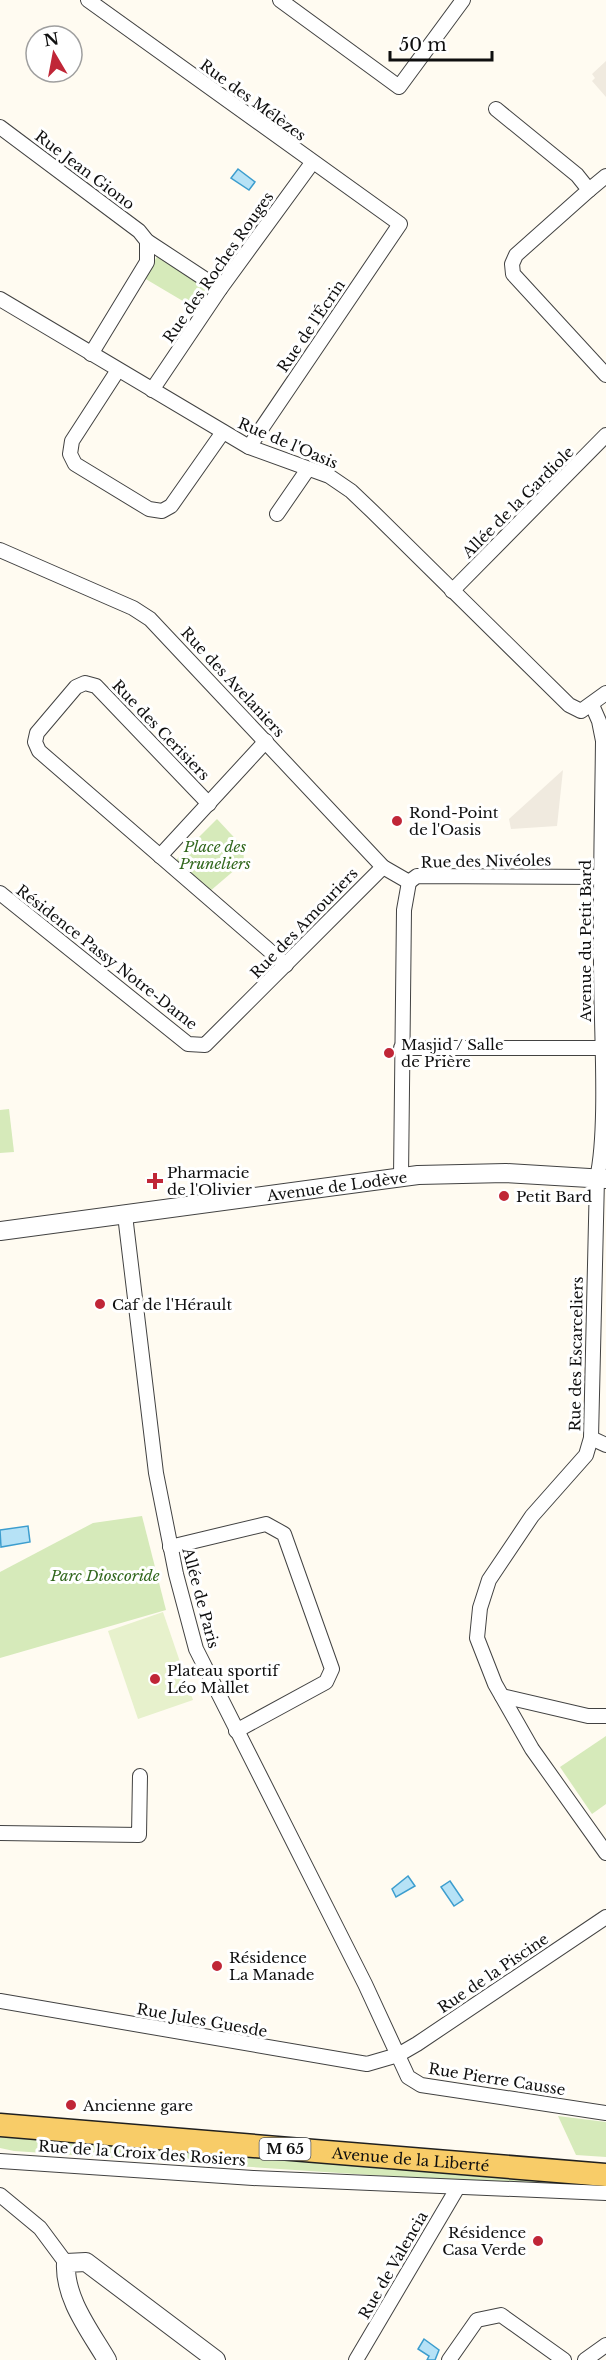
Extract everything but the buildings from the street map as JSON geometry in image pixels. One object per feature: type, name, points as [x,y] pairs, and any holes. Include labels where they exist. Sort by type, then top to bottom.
[{"type":"main road","name":"Avenue de la Liberté","points":[[0,2126],[606,2175]]},
{"type":"street","name":"Rue des Mélèzes","points":[[88,0],[400,224]]},
{"type":"street","points":[[280,0],[399,87],[458,2]]},
{"type":"street","points":[[496,109],[577,175],[589,190]]},
{"type":"street","name":"Rue Jean Giono","points":[[0,127],[139,231],[147,241],[220,289]]},
{"type":"street","name":"Rue des Roches Rouges","points":[[152,390],[220,289],[312,163]]},
{"type":"street","points":[[606,176],[516,255],[512,264],[513,274],[606,375]]},
{"type":"street","name":"Rue de l'Écrin","points":[[249,447],[400,224]]},
{"type":"street","points":[[91,354],[147,262],[147,241]]},
{"type":"street","name":"Rue de l'Oasis","points":[[0,299],[249,447],[329,476],[351,491],[569,705],[587,708]]},
{"type":"street","points":[[118,370],[72,441],[70,454],[75,464],[149,509],[162,511],[171,506],[223,432]]},
{"type":"street","name":"Allée de la Gardiole","points":[[452,591],[606,435]]},
{"type":"street","points":[[276,514],[308,469]]},
{"type":"street","name":"Rue des Avelaniers","points":[[0,550],[133,608],[150,619],[383,867],[409,882]]},
{"type":"street","name":"Rue des Cerisiers","points":[[160,856],[39,751],[34,742],[37,733],[76,687],[85,683],[96,686],[208,804]]},
{"type":"street","points":[[587,708],[606,693]]},
{"type":"street","name":"Avenue du Petit Bard","points":[[587,708],[599,721],[603,741],[604,828],[600,877],[604,1018],[601,1179]]},
{"type":"street","points":[[266,741],[160,856],[286,965]]},
{"type":"street","name":"Rue des Amouriers","points":[[248,1004],[383,867]]},
{"type":"street","name":"Rue des Nivéoles","points":[[409,882],[417,876],[600,877]]},
{"type":"street","points":[[401,1177],[404,910],[409,882]]},
{"type":"street","name":"Résidence Passy Notre-Dame","points":[[0,893],[188,1044],[205,1045],[248,1004]]},
{"type":"street","points":[[401,1047],[603,1048]]},
{"type":"street","name":"Avenue de Lodève","points":[[0,1231],[401,1177],[506,1173],[601,1179]]},
{"type":"street","name":"Rue des Escarceliers","points":[[601,1179],[591,1438],[586,1455],[532,1516],[489,1580],[484,1594],[477,1638],[502,1696],[532,1749],[606,1853]]},
{"type":"street","name":"Allée de Paris","points":[[125,1215],[156,1473],[170,1547],[196,1649],[365,1984],[398,2055]]},
{"type":"street","points":[[591,1438],[606,1445]]},
{"type":"street","points":[[170,1547],[266,1524],[284,1534],[332,1669],[326,1682],[236,1731]]},
{"type":"street","points":[[502,1696],[588,1716],[606,1716]]},
{"type":"street","points":[[0,1833],[139,1835],[140,1776]]},
{"type":"street","name":"Rue de la Piscine","points":[[398,2055],[606,1917]]},
{"type":"street","name":"Rue Jules Guesde","points":[[0,2001],[356,2063],[381,2061],[398,2055]]},
{"type":"street","name":"Rue Pierre Causse","points":[[398,2055],[408,2077],[421,2085],[606,2113]]},
{"type":"street","name":"Rue de la Croix des Rosiers","points":[[0,2161],[254,2178],[606,2193]]},
{"type":"street","name":"Rue de Valencia","points":[[356,2360],[458,2187]]},
{"type":"street","points":[[0,2194],[44,2233],[66,2263],[65,2278],[75,2304],[107,2360]]},
{"type":"street","points":[[66,2263],[86,2262],[216,2360]]},
{"type":"street","points":[[449,2360],[477,2320],[501,2314],[564,2360]]},
{"type":"street","points":[[585,2360],[606,2345]]},
{"type":"green space","points":[[158,255],[212,286],[198,310],[144,278]]},
{"type":"green space","name":"Place des Pruneliers","points":[[217,819],[243,847],[244,862],[209,892],[174,862]]},
{"type":"green space","points":[[9,1109],[14,1152],[0,1153],[0,1110]]},
{"type":"green space","name":"Parc Dioscoride","points":[[142,1516],[166,1610],[0,1658],[0,1572],[93,1523]]},
{"type":"green space","name":"Plateau sportif Léo Mallet","points":[[163,1612],[193,1700],[138,1719],[108,1631]]},
{"type":"green space","points":[[606,1736],[606,1804],[592,1814],[560,1767]]},
{"type":"green space","points":[[558,2116],[606,2122],[606,2157],[576,2155]]},
{"type":"green space","points":[[0,2137],[606,2181],[606,2191],[14,2151],[0,2148]]},
{"type":"shaded area","points":[[606,61],[606,97],[592,81],[595,78],[592,74]]},
{"type":"shaded area","points":[[563,770],[557,826],[511,829],[509,819]]},
{"type":"water","points":[[238,169],[255,182],[249,190],[231,178]]},
{"type":"water","points":[[28,1526],[30,1542],[1,1547],[0,1530]]},
{"type":"water","points":[[408,1876],[415,1886],[396,1897],[392,1889]]},
{"type":"water","points":[[450,1881],[463,1900],[454,1906],[441,1887]]},
{"type":"water","points":[[424,2339],[439,2350],[435,2360],[427,2360],[429,2356],[418,2349]]},
{"type":"place","name":"Rond-Point de l'Oasis","points":[[397,821]]},
{"type":"place","name":"Masjid / Salle de Prière","points":[[389,1053]]},
{"type":"place","name":"Pharmacie de l'Olivier","points":[[155,1181]]},
{"type":"place","name":"Petit Bard","points":[[504,1196]]},
{"type":"place","name":"Caf de l'Hérault","points":[[100,1304]]},
{"type":"place","name":"Plateau sportif Léo Mallet","points":[[155,1679]]},
{"type":"place","name":"Résidence La Manade","points":[[217,1966]]},
{"type":"place","name":"Ancienne gare","points":[[71,2105]]},
{"type":"place","name":"Résidence Casa Verde","points":[[538,2241]]}]
